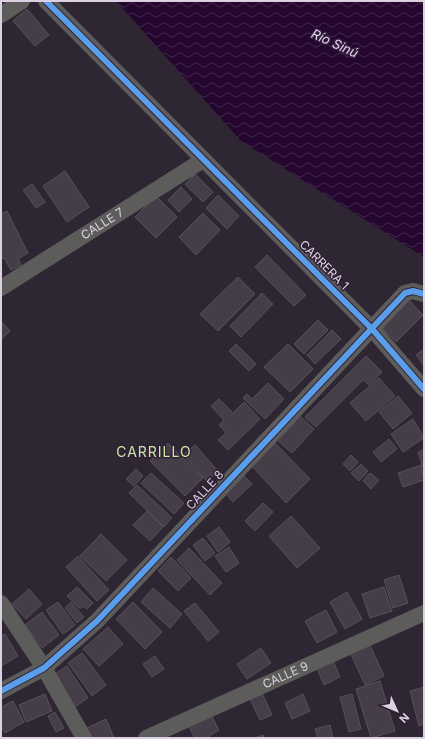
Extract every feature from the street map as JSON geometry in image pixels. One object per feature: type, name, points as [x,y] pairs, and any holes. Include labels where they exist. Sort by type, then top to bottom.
[{"type":"street","points":[[1,15],[22,1]]},
{"type":"street","name":"CARRERA 1","points":[[46,1],[373,330],[424,389]]},
{"type":"street","name":"CALLE 7","points":[[1,288],[203,160]]},
{"type":"street","name":"CALLE 8","points":[[1,691],[44,668],[97,621],[373,330],[406,293],[419,292]]},
{"type":"street","points":[[1,603],[44,668],[84,738]]},
{"type":"street","name":"CALLE 9","points":[[146,738],[424,612]]},
{"type":"water","name":"Río Sinú","points":[[116,1],[424,1],[424,257],[241,141]]},
{"type":"building","points":[[27,9],[49,35],[35,46],[13,21]]},
{"type":"building","points":[[65,171],[89,207],[67,222],[43,186]]},
{"type":"building","points":[[195,174],[213,192],[203,202],[185,184]]},
{"type":"building","points":[[32,184],[45,202],[36,208],[23,190]]},
{"type":"building","points":[[181,187],[192,199],[179,212],[168,200]]},
{"type":"building","points":[[218,195],[239,216],[227,229],[206,208]]},
{"type":"building","points":[[156,196],[177,217],[156,238],[135,217]]},
{"type":"building","points":[[7,211],[28,253],[18,259],[21,265],[11,270],[4,258],[1,259],[1,214]]},
{"type":"building","points":[[203,213],[220,230],[196,255],[179,237]]},
{"type":"building","points":[[267,255],[306,295],[294,306],[255,267]]},
{"type":"building","points":[[238,277],[255,294],[218,331],[200,314]]},
{"type":"building","points":[[262,293],[273,304],[241,337],[230,326]]},
{"type":"building","points":[[409,300],[423,315],[396,342],[381,327]]},
{"type":"building","points":[[318,320],[328,330],[304,354],[294,344]]},
{"type":"building","points":[[1,321],[10,331],[1,340]]},
{"type":"building","points":[[332,330],[341,339],[315,364],[307,355]]},
{"type":"building","points":[[236,344],[256,364],[249,371],[229,351]]},
{"type":"building","points":[[288,344],[313,369],[290,392],[264,367]]},
{"type":"building","points":[[424,349],[424,366],[416,355]]},
{"type":"building","points":[[366,356],[382,372],[369,385],[363,380],[316,427],[305,417]]},
{"type":"building","points":[[379,378],[395,396],[366,421],[350,403]]},
{"type":"building","points":[[268,383],[284,399],[265,419],[243,398],[247,394],[252,399]]},
{"type":"building","points":[[398,396],[412,413],[393,429],[379,412]]},
{"type":"building","points":[[219,399],[233,413],[244,402],[260,419],[228,450],[218,440],[226,433],[219,425],[224,420],[211,406]]},
{"type":"building","points":[[300,416],[314,429],[292,453],[278,441]]},
{"type":"building","points":[[413,419],[424,438],[403,452],[391,434]]},
{"type":"building","points":[[389,439],[397,449],[381,462],[373,452]]},
{"type":"building","points":[[168,443],[203,478],[185,496],[150,461]]},
{"type":"building","points":[[275,443],[310,479],[286,503],[252,466]]},
{"type":"building","points":[[195,445],[218,471],[207,481],[183,455]]},
{"type":"building","points":[[424,450],[424,471],[418,452]]},
{"type":"building","points":[[351,455],[358,462],[350,471],[343,464]]},
{"type":"building","points":[[361,464],[368,471],[359,481],[351,473]]},
{"type":"building","points":[[421,465],[424,480],[403,487],[398,473]]},
{"type":"building","points":[[136,469],[143,476],[134,486],[126,479]]},
{"type":"building","points":[[151,473],[184,503],[174,514],[141,483]]},
{"type":"building","points":[[370,473],[379,480],[371,489],[363,481]]},
{"type":"building","points":[[243,475],[252,484],[233,502],[225,493]]},
{"type":"building","points":[[137,485],[172,518],[164,527],[129,493]]},
{"type":"building","points":[[263,503],[273,512],[255,531],[245,521]]},
{"type":"building","points":[[147,511],[163,527],[150,541],[133,525]]},
{"type":"building","points":[[291,516],[320,548],[297,568],[269,536]]},
{"type":"building","points":[[219,527],[230,542],[218,552],[207,536]]},
{"type":"building","points":[[101,534],[127,560],[106,581],[80,556]]},
{"type":"building","points":[[203,538],[215,553],[205,561],[193,545]]},
{"type":"building","points":[[229,547],[239,563],[226,572],[215,556]]},
{"type":"building","points":[[189,548],[222,583],[210,595],[177,560]]},
{"type":"building","points":[[78,556],[109,590],[97,601],[66,567]]},
{"type":"building","points":[[171,557],[191,578],[178,591],[158,571]]},
{"type":"building","points":[[399,575],[408,603],[393,608],[384,580]]},
{"type":"building","points":[[77,587],[93,603],[87,609],[83,606],[80,609],[67,596]]},
{"type":"building","points":[[384,587],[392,611],[370,618],[362,594]]},
{"type":"building","points":[[153,588],[182,614],[170,628],[141,602]]},
{"type":"building","points":[[29,589],[42,604],[26,619],[12,604]]},
{"type":"building","points":[[347,592],[362,619],[345,629],[330,602]]},
{"type":"building","points":[[58,602],[75,625],[63,634],[46,610]]},
{"type":"building","points":[[71,602],[84,617],[77,623],[65,608]]},
{"type":"building","points":[[133,602],[162,632],[145,649],[116,619]]},
{"type":"building","points":[[195,603],[219,632],[208,641],[184,611]]},
{"type":"building","points":[[326,610],[337,632],[317,643],[305,621]]},
{"type":"building","points":[[42,612],[59,635],[42,648],[25,625]]},
{"type":"building","points":[[108,627],[123,644],[99,666],[83,649]]},
{"type":"building","points":[[5,634],[18,656],[1,666],[1,636]]},
{"type":"building","points":[[369,643],[384,676],[365,685],[350,652]]},
{"type":"building","points":[[261,648],[271,663],[247,679],[237,664]]},
{"type":"building","points":[[82,653],[106,685],[92,696],[68,663]]},
{"type":"building","points":[[155,656],[164,669],[152,677],[143,664]]},
{"type":"building","points":[[332,658],[340,677],[324,685],[316,666]]},
{"type":"building","points":[[67,666],[88,698],[73,708],[52,676]]},
{"type":"building","points":[[380,681],[395,731],[371,738],[356,689]]},
{"type":"building","points":[[424,687],[424,724],[419,726],[410,691]]},
{"type":"building","points":[[262,693],[272,715],[260,720],[250,699]]},
{"type":"building","points":[[45,694],[52,711],[26,722],[19,705]]},
{"type":"building","points":[[303,694],[310,711],[292,719],[285,703]]},
{"type":"building","points":[[352,694],[361,729],[349,732],[340,697]]},
{"type":"building","points":[[13,701],[24,722],[5,733],[1,726],[1,707]]},
{"type":"building","points":[[55,712],[64,728],[56,732],[48,716]]},
{"type":"building","points":[[210,713],[219,730],[206,738],[195,738],[188,725]]},
{"type":"building","points":[[106,719],[114,738],[89,738],[85,729]]},
{"type":"building","points":[[330,725],[333,738],[318,738],[315,729]]},
{"type":"building","points":[[263,735],[264,738],[255,738]]},
{"type":"cycle path","points":[[46,1],[373,330],[424,389]]},
{"type":"cycle path","points":[[1,691],[44,668],[97,621],[405,293],[413,291],[424,294]]},
{"type":"district","name":"CARRILLO","points":[[154,452]]}]
